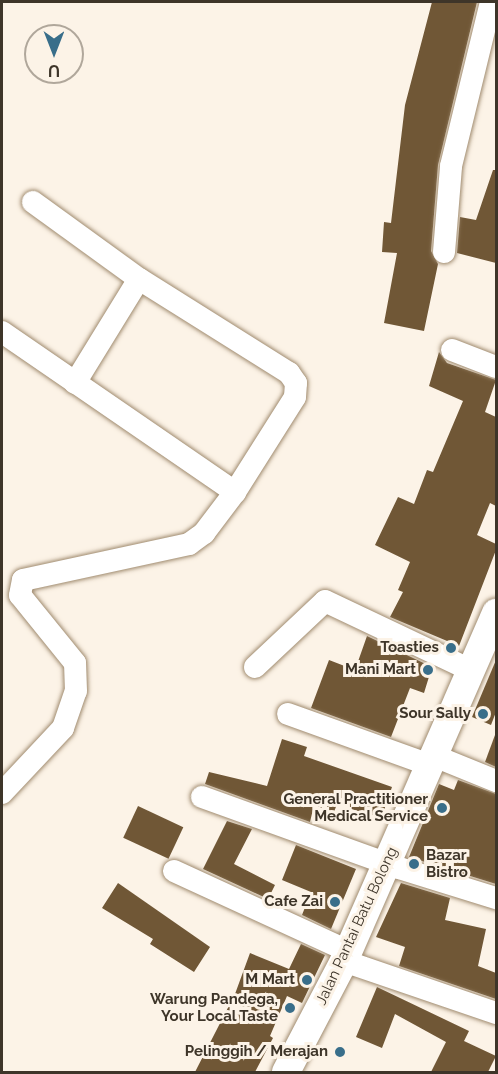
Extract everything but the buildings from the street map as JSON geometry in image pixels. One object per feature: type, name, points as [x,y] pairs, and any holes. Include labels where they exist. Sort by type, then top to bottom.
[{"type":"street","points":[[444,252],[451,166],[491,2]]},
{"type":"street","points":[[2,793],[63,728],[76,691],[75,663],[21,595],[23,580],[189,544],[204,533],[235,492],[295,397],[296,383],[289,373],[140,279],[33,202]]},
{"type":"street","points":[[75,383],[140,279]]},
{"type":"street","points":[[2,332],[235,492]]},
{"type":"street","points":[[452,350],[496,367]]},
{"type":"street","points":[[255,667],[325,601],[470,670]]},
{"type":"street","name":"Jalan Pantai Batu Bolong","points":[[285,1072],[346,956],[470,670],[489,648],[496,613]]},
{"type":"street","points":[[288,714],[496,782]]},
{"type":"street","points":[[202,797],[387,864],[496,898]]},
{"type":"street","points":[[174,871],[346,956],[496,1013]]},
{"type":"place","name":"Toasties","points":[[451,648]]},
{"type":"place","name":"Mani Mart","points":[[428,670]]},
{"type":"place","name":"Sour Sally","points":[[483,714]]},
{"type":"place","name":"General Practitioner Medical Service","points":[[442,808]]},
{"type":"place","name":"Bazar Bistro","points":[[414,864]]},
{"type":"place","name":"Cafe Zai","points":[[335,902]]},
{"type":"place","name":"M Mart","points":[[307,980]]},
{"type":"place","name":"Warung Pandega, Your Local Taste","points":[[290,1008]]},
{"type":"place","name":"Pelinggih / Merajan","points":[[340,1052]]}]
